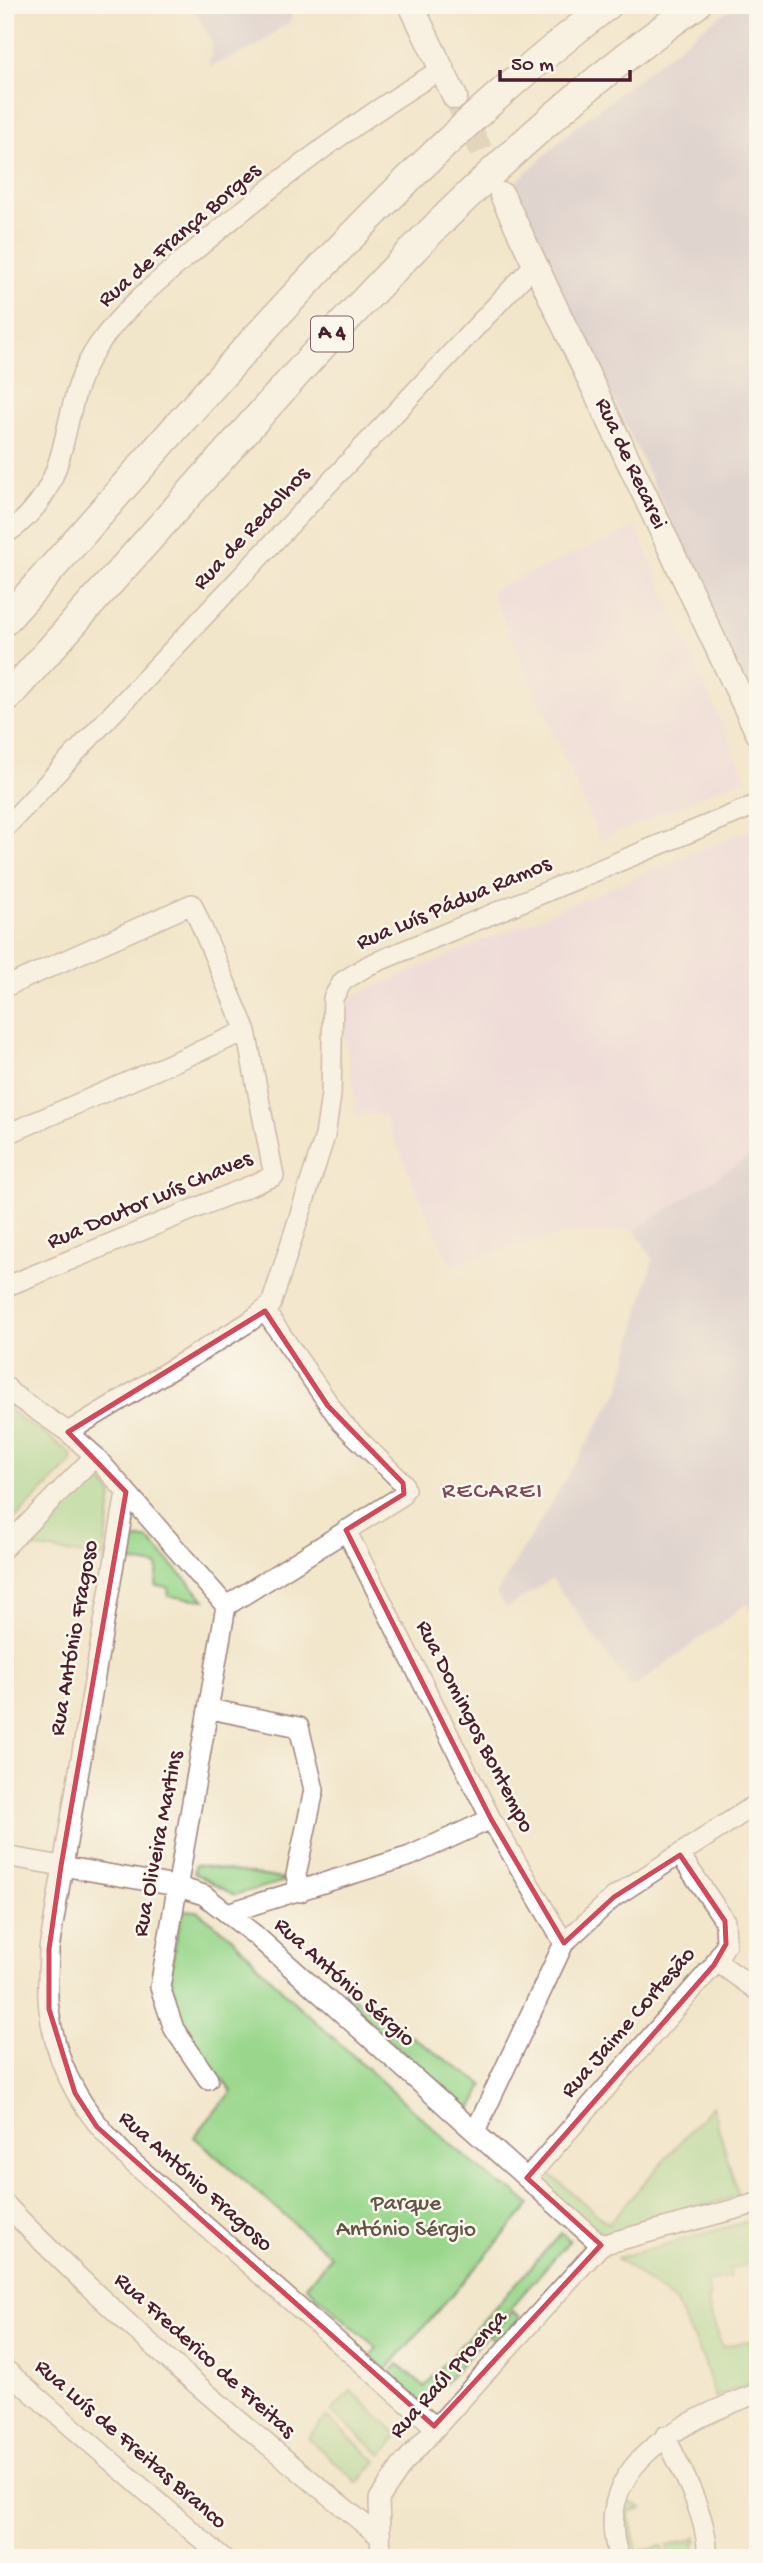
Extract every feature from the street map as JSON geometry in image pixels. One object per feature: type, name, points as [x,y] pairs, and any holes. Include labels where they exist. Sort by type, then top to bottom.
[{"type":"highway","name":"A 4","points":[[5,621],[329,260],[457,133],[608,5]]},
{"type":"highway","name":"A 4","points":[[5,700],[377,284],[476,185],[638,46],[696,5]]},
{"type":"main road","points":[[411,5],[455,97]]},
{"type":"main road","name":"Rua de Recarei","points":[[502,195],[758,733]]},
{"type":"street","name":"Rua de França Borges","points":[[5,535],[25,520],[49,489],[59,466],[80,380],[97,347],[124,312],[265,191],[354,126],[442,69]]},
{"type":"street","name":"Rua de Redolhos","points":[[5,828],[535,264]]},
{"type":"street","name":"Rua Luís Pádua Ramos","points":[[265,1311],[277,1291],[318,1163],[330,1108],[331,1007],[337,989],[351,974],[758,804]]},
{"type":"street","points":[[5,987],[192,904],[246,1031],[5,1135]]},
{"type":"street","name":"Rua Doutor Luís Chaves","points":[[5,1287],[274,1176],[246,1031]]},
{"type":"street","points":[[7,1393],[68,1432],[95,1456],[226,1606],[400,1497],[405,1489],[403,1483],[356,1438],[328,1406],[265,1311],[68,1432]]},
{"type":"street","points":[[5,1546],[95,1456]]},
{"type":"street","name":"Rua António Fragoso","points":[[125,1492],[49,1949],[49,2009],[61,2059],[75,2093],[97,2127],[158,2187],[435,2426]]},
{"type":"street","name":"Rua Domingos Bontempo","points":[[346,1530],[491,1819],[564,1943]]},
{"type":"street","name":"Rua Oliveira Martins","points":[[208,2079],[174,2029],[160,1987],[226,1606]]},
{"type":"street","points":[[210,1709],[299,1727],[313,1790],[296,1875],[300,1892]]},
{"type":"street","points":[[475,2132],[564,1943],[614,1897],[758,1803]]},
{"type":"street","points":[[227,1913],[410,1856],[491,1819]]},
{"type":"street","name":"Rua Jaime Cortesão","points":[[527,2178],[716,1961],[726,1944],[724,1921],[680,1855]]},
{"type":"street","name":"Rua António Sérgio","points":[[5,1856],[176,1886],[204,1895],[601,2245]]},
{"type":"street","points":[[716,1961],[758,1991]]},
{"type":"street","points":[[601,2245],[758,2203]]},
{"type":"street","name":"Rua Frederico de Freitas","points":[[5,2204],[71,2269],[256,2437],[379,2536]]},
{"type":"street","name":"Rua Raúl Proença","points":[[381,2558],[379,2499],[435,2426],[601,2245]]},
{"type":"street","name":"Rua Luís de Freitas Branco","points":[[5,2368],[223,2558]]},
{"type":"street","points":[[619,2558],[611,2533],[621,2488],[642,2455],[665,2435],[758,2393]]},
{"type":"street","points":[[665,2435],[690,2488],[708,2546],[707,2558]]},
{"type":"highlighted area","points":[[265,1311],[328,1406],[403,1483],[404,1494],[346,1530],[491,1819],[564,1943],[614,1897],[680,1855],[725,1921],[726,1944],[714,1965],[527,2178],[601,2245],[434,2426],[97,2127],[75,2093],[49,2009],[49,1949],[61,1866],[126,1492],[68,1432]]},
{"type":"shaded area","points":[[191,5],[297,5],[289,24],[282,26],[256,47],[209,67],[212,42]]},
{"type":"shaded area","points":[[737,5],[758,5],[758,707],[513,185],[574,128],[704,27]]},
{"type":"shaded area","points":[[636,527],[745,777],[600,840],[491,590]]},
{"type":"shaded area","points":[[758,826],[758,1151],[635,1230],[569,1233],[450,1265],[384,1115],[357,1114],[343,1020],[346,1006],[353,996]]},
{"type":"shaded area","points":[[758,1151],[758,1620],[747,1603],[632,1689],[552,1579],[507,1608],[496,1594],[620,1389],[653,1259],[635,1230]]},
{"type":"green space","points":[[5,1404],[20,1418],[71,1454],[72,1462],[5,1529]]},
{"type":"green space","points":[[93,1481],[103,1483],[112,1494],[104,1558],[25,1546],[84,1485]]},
{"type":"green space","points":[[139,1539],[148,1539],[205,1600],[168,1596],[169,1588],[156,1586],[158,1566],[119,1560],[125,1546]]},
{"type":"green space","points":[[195,1865],[289,1880],[234,1895],[194,1873]]},
{"type":"green space","name":"Parque António Sérgio","points":[[182,1910],[197,1911],[229,1935],[295,2003],[455,2148],[498,2184],[514,2191],[530,2205],[386,2370],[370,2356],[377,2348],[306,2286],[331,2256],[194,2137],[232,2091],[189,2035],[175,2004],[172,1969]]},
{"type":"green space","points":[[343,1991],[484,2085],[470,2111],[344,2000]]},
{"type":"green space","points":[[712,2106],[738,2195],[603,2240],[538,2184],[548,2172],[608,2224]]},
{"type":"green space","points":[[753,2220],[758,2222],[758,2262],[729,2269],[730,2278],[707,2282],[710,2298],[707,2299],[722,2347],[758,2339],[758,2381],[715,2397],[704,2361],[675,2302],[617,2258]]},
{"type":"green space","points":[[561,2233],[570,2240],[425,2406],[390,2374],[398,2364],[424,2387]]},
{"type":"green space","points":[[513,2311],[520,2317],[497,2343],[489,2337]]},
{"type":"green space","points":[[351,2391],[399,2435],[382,2455],[331,2412]]},
{"type":"green space","points":[[326,2417],[377,2461],[358,2483],[308,2438]]},
{"type":"green space","points":[[629,2502],[643,2508],[628,2512],[637,2551],[662,2546],[665,2558],[633,2558],[629,2534],[622,2534]]},
{"type":"green space","points":[[695,2535],[698,2542],[694,2543],[696,2558],[670,2558],[667,2545],[695,2539]]},
{"type":"tunnel","points":[[455,97],[499,188]]},
{"type":"district","name":"RECAREI","points":[[493,1492]]}]
